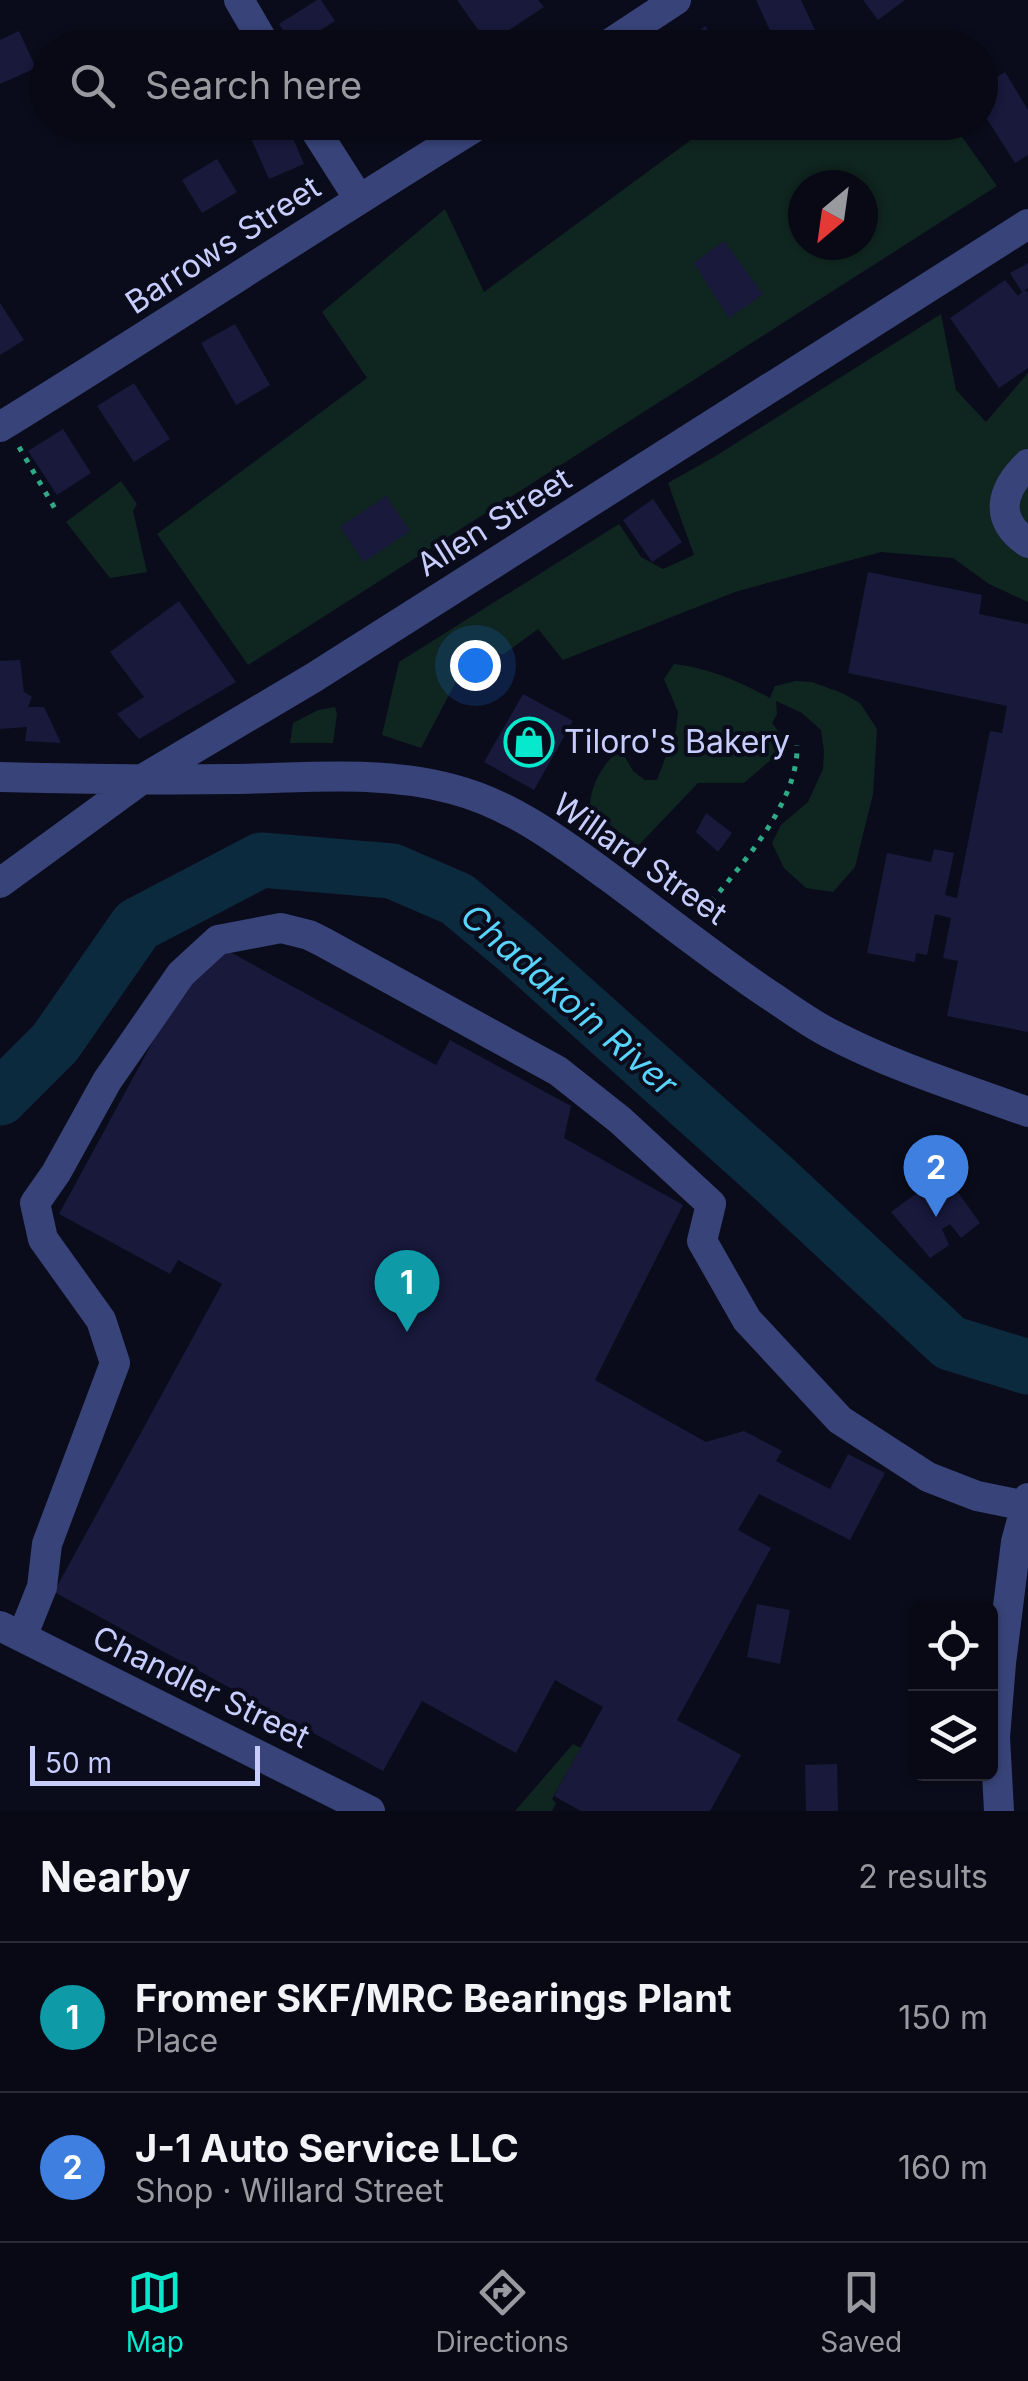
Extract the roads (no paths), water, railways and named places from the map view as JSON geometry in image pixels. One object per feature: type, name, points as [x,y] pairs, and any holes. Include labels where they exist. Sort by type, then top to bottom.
[{"type":"street","points":[[239,0],[256,30]]},
{"type":"street","points":[[630,30],[676,0]]},
{"type":"street","points":[[321,140],[359,199]]},
{"type":"street","name":"Barrows Street","points":[[8,436],[157,330],[455,140]]},
{"type":"street","name":"Allen Street","points":[[0,883],[141,780],[313,678],[1028,224]]},
{"type":"street","points":[[1028,464],[1011,483],[1004,511],[1013,532],[1028,543]]},
{"type":"street","name":"Willard Street","points":[[0,777],[141,780],[358,776],[452,788],[495,803],[537,827],[828,1033],[967,1092],[1028,1112]]},
{"type":"street","points":[[11,1631],[42,1587],[47,1544],[115,1364],[101,1320],[43,1239],[35,1203],[56,1174],[107,1082],[181,974],[218,940],[281,928],[308,934],[558,1072],[620,1120],[711,1204],[702,1241],[747,1320],[840,1420],[928,1477],[977,1496],[1027,1502],[1016,1542],[995,1737],[999,1811]]},
{"type":"street","name":"Chandler Street","points":[[11,1631],[370,1811]]},
{"type":"waterway","name":"Chadakoin River","points":[[0,1098],[55,1043],[137,925],[261,860],[392,871],[457,899],[517,949],[950,1343],[1028,1367]]},
{"type":"place","name":"Tiloro's Bakery","points":[[529,742]]},
{"type":"place","name":"J-1 Auto Service LLC","points":[[936,1217]]},
{"type":"place","name":"Fromer SKF/MRC Bearings Plant","points":[[407,1332]]}]
